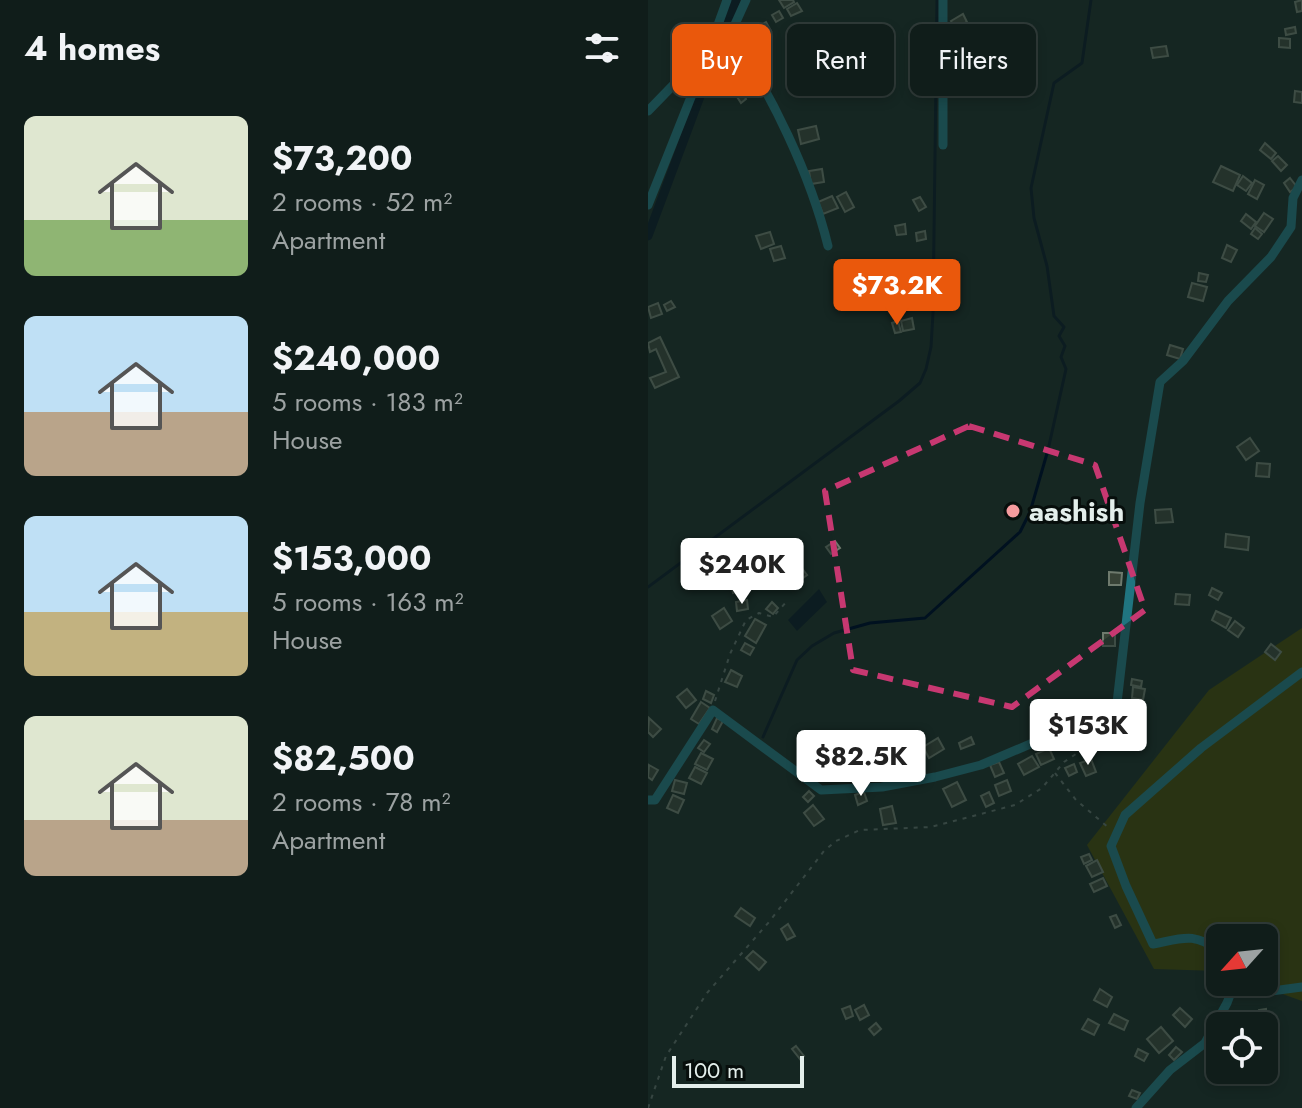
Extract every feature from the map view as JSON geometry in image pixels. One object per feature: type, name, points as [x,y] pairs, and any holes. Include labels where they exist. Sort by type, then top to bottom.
[{"type":"street","points":[[718,24],[727,0]]},
{"type":"street","points":[[746,0],[731,33],[761,78],[822,221],[828,246]]},
{"type":"street","points":[[943,0],[943,145]]},
{"type":"street","points":[[648,111],[672,86]]},
{"type":"street","points":[[648,205],[691,96]]},
{"type":"street","points":[[648,800],[655,800],[713,710],[821,790],[882,787],[935,777],[981,765],[1091,718],[1113,715],[1117,703],[1140,503],[1160,382],[1183,361],[1228,301],[1271,257],[1291,227],[1293,198],[1302,180]]},
{"type":"street","points":[[1206,941],[1183,938],[1153,944],[1111,846],[1125,815],[1201,748],[1302,672]]},
{"type":"street","points":[[1278,990],[1302,987]]},
{"type":"street","points":[[1136,1108],[1170,1070],[1205,1043],[1228,996]]},
{"type":"path","points":[[713,710],[730,654],[746,620],[759,613],[773,617],[788,600]]},
{"type":"path","points":[[648,1108],[666,1056],[707,993],[769,922],[824,851],[836,841],[860,830],[931,827],[1015,805],[1042,788],[1064,762],[1114,728],[1113,715]]},
{"type":"path","points":[[1055,773],[1076,800],[1116,834]]},
{"type":"highlighted area","points":[[969,426],[1095,465],[1145,610],[1012,707],[853,670],[825,491]]},
{"type":"shaded area","points":[[1302,628],[1302,1001],[1278,992],[1278,924],[1206,924],[1206,971],[1154,969],[1087,845],[1209,690]]},
{"type":"water","points":[[819,589],[827,602],[797,631],[788,620]]},
{"type":"building","points":[[779,0],[793,0],[794,2],[784,8]]},
{"type":"building","points":[[1302,0],[1302,11],[1297,12],[1295,2]]},
{"type":"building","points":[[797,3],[802,11],[791,16],[787,9]]},
{"type":"building","points":[[779,11],[783,18],[776,22],[772,15]]},
{"type":"building","points":[[963,14],[967,22],[953,24],[951,21]]},
{"type":"building","points":[[1295,27],[1296,33],[1286,35],[1285,29]]},
{"type":"building","points":[[1279,38],[1290,39],[1290,48],[1279,47]]},
{"type":"building","points":[[1166,46],[1168,56],[1153,58],[1151,48]]},
{"type":"building","points":[[1295,91],[1302,92],[1302,103],[1294,102]]},
{"type":"building","points":[[816,126],[819,139],[801,144],[798,130]]},
{"type":"building","points":[[1265,143],[1276,153],[1271,159],[1260,150]]},
{"type":"building","points":[[1278,156],[1287,165],[1281,171],[1272,161]]},
{"type":"building","points":[[1221,166],[1240,175],[1233,191],[1213,182]]},
{"type":"building","points":[[822,169],[824,182],[811,184],[809,171]]},
{"type":"building","points":[[1243,176],[1252,183],[1246,191],[1237,185]]},
{"type":"building","points":[[1290,178],[1297,187],[1290,192],[1284,183]]},
{"type":"building","points":[[1255,180],[1264,185],[1257,199],[1248,194]]},
{"type":"building","points":[[846,192],[854,207],[845,212],[837,197]]},
{"type":"building","points":[[832,196],[838,208],[823,214],[818,202]]},
{"type":"building","points":[[920,197],[926,207],[919,211],[913,200]]},
{"type":"building","points":[[1264,213],[1273,219],[1264,232],[1255,226]]},
{"type":"building","points":[[1246,214],[1256,222],[1251,229],[1241,221]]},
{"type":"building","points":[[905,224],[906,234],[897,235],[895,226]]},
{"type":"building","points":[[1255,228],[1262,234],[1258,239],[1251,234]]},
{"type":"building","points":[[925,231],[926,239],[917,241],[916,233]]},
{"type":"building","points":[[770,232],[774,244],[761,249],[756,236]]},
{"type":"building","points":[[1227,245],[1237,250],[1231,262],[1222,258]]},
{"type":"building","points":[[781,246],[785,258],[774,261],[770,249]]},
{"type":"building","points":[[1199,273],[1208,275],[1206,282],[1198,281]]},
{"type":"building","points":[[925,282],[928,293],[917,296],[914,285]]},
{"type":"building","points":[[1192,283],[1207,287],[1203,301],[1188,297]]},
{"type":"building","points":[[671,301],[675,307],[667,311],[664,305]]},
{"type":"building","points":[[658,303],[662,314],[651,318],[648,307]]},
{"type":"building","points":[[912,318],[914,329],[903,331],[901,321]]},
{"type":"building","points":[[898,321],[901,332],[895,333],[892,323]]},
{"type":"building","points":[[660,337],[679,377],[655,388],[650,378],[666,372],[656,349],[650,352],[648,343]]},
{"type":"building","points":[[1170,345],[1183,349],[1180,359],[1167,355]]},
{"type":"building","points":[[1250,438],[1259,451],[1246,460],[1237,447]]},
{"type":"building","points":[[1257,463],[1270,464],[1269,477],[1256,476]]},
{"type":"building","points":[[1171,509],[1173,522],[1156,523],[1155,510]]},
{"type":"building","points":[[1226,534],[1249,537],[1248,550],[1225,547]]},
{"type":"building","points":[[835,541],[840,548],[831,554],[826,547]]},
{"type":"building","points":[[798,563],[807,575],[791,587],[782,574]]},
{"type":"building","points":[[1109,572],[1122,573],[1121,585],[1109,585]]},
{"type":"building","points":[[744,575],[747,590],[733,593],[730,578]]},
{"type":"building","points":[[1212,588],[1222,593],[1218,600],[1209,595]]},
{"type":"building","points":[[1176,594],[1190,595],[1189,605],[1175,604]]},
{"type":"building","points":[[747,600],[748,609],[737,611],[736,602]]},
{"type":"building","points":[[772,602],[778,608],[773,614],[766,609]]},
{"type":"building","points":[[724,608],[732,621],[720,629],[712,616]]},
{"type":"building","points":[[1216,611],[1231,618],[1226,628],[1212,620]]},
{"type":"building","points":[[755,619],[766,625],[756,643],[745,636]]},
{"type":"building","points":[[1235,621],[1244,628],[1238,637],[1228,630]]},
{"type":"building","points":[[1103,633],[1115,633],[1115,646],[1103,646]]},
{"type":"building","points":[[745,643],[754,648],[750,655],[741,650]]},
{"type":"building","points":[[1271,644],[1281,652],[1275,660],[1265,652]]},
{"type":"building","points":[[731,670],[742,676],[737,687],[725,682]]},
{"type":"building","points":[[1132,679],[1142,681],[1141,687],[1131,685]]},
{"type":"building","points":[[1133,687],[1145,689],[1143,700],[1132,698]]},
{"type":"building","points":[[687,689],[696,700],[686,708],[677,697]]},
{"type":"building","points":[[706,691],[714,695],[711,703],[703,699]]},
{"type":"building","points":[[701,702],[710,708],[699,724],[691,719]]},
{"type":"building","points":[[1134,702],[1144,703],[1144,710],[1133,709]]},
{"type":"building","points":[[649,718],[661,729],[653,737],[648,732]]},
{"type":"building","points":[[717,718],[723,721],[717,732],[712,729]]},
{"type":"building","points":[[1100,723],[1104,731],[1092,736],[1088,728]]},
{"type":"building","points":[[971,737],[974,744],[961,749],[959,743]]},
{"type":"building","points":[[938,738],[944,749],[929,758],[923,747]]},
{"type":"building","points":[[1058,738],[1062,746],[1055,749],[1051,740]]},
{"type":"building","points":[[704,740],[710,744],[704,752],[698,748]]},
{"type":"building","points":[[1049,748],[1054,759],[1041,765],[1036,754]]},
{"type":"building","points":[[915,752],[921,764],[913,768],[907,757]]},
{"type":"building","points":[[701,753],[713,759],[707,770],[695,764]]},
{"type":"building","points":[[1032,756],[1039,767],[1024,775],[1018,764]]},
{"type":"building","points":[[897,759],[901,770],[886,775],[882,764]]},
{"type":"building","points":[[1091,759],[1096,772],[1086,776],[1080,763]]},
{"type":"building","points":[[999,762],[1004,773],[995,777],[990,765]]},
{"type":"building","points":[[1074,764],[1077,772],[1069,776],[1065,768]]},
{"type":"building","points":[[649,765],[658,770],[652,780],[648,777]]},
{"type":"building","points":[[695,767],[707,773],[701,784],[689,778]]},
{"type":"building","points":[[675,780],[687,783],[684,794],[672,791]]},
{"type":"building","points":[[1007,780],[1011,791],[999,796],[995,785]]},
{"type":"building","points":[[957,782],[966,800],[952,807],[943,789]]},
{"type":"building","points":[[809,791],[814,796],[808,802],[803,797]]},
{"type":"building","points":[[864,792],[867,801],[858,805],[855,795]]},
{"type":"building","points":[[989,792],[994,803],[986,807],[981,796]]},
{"type":"building","points":[[673,795],[684,800],[678,813],[667,808]]},
{"type":"building","points":[[813,805],[824,819],[814,826],[804,813]]},
{"type":"building","points":[[892,806],[896,823],[883,825],[880,809]]},
{"type":"building","points":[[1089,854],[1092,860],[1084,864],[1081,857]]},
{"type":"building","points":[[1097,860],[1103,872],[1092,877],[1086,866]]},
{"type":"building","points":[[1103,878],[1107,886],[1094,892],[1090,884]]},
{"type":"building","points":[[741,908],[755,918],[750,926],[735,916]]},
{"type":"building","points":[[1116,915],[1121,925],[1115,928],[1110,917]]},
{"type":"building","points":[[788,924],[795,936],[787,940],[781,929]]},
{"type":"building","points":[[753,951],[766,962],[759,970],[746,958]]},
{"type":"building","points":[[1100,989],[1112,997],[1107,1007],[1094,1000]]},
{"type":"building","points":[[864,1005],[869,1015],[860,1020],[855,1010]]},
{"type":"building","points":[[850,1006],[853,1016],[846,1019],[842,1009]]},
{"type":"building","points":[[1180,1008],[1192,1019],[1185,1027],[1173,1015]]},
{"type":"building","points":[[1114,1014],[1128,1021],[1124,1030],[1109,1023]]},
{"type":"building","points":[[1088,1019],[1099,1025],[1094,1035],[1082,1029]]},
{"type":"building","points":[[876,1023],[881,1029],[874,1035],[869,1029]]},
{"type":"building","points":[[1161,1027],[1173,1041],[1159,1053],[1147,1039]]},
{"type":"building","points":[[796,1046],[804,1056],[800,1059],[792,1049]]},
{"type":"building","points":[[1176,1047],[1182,1052],[1174,1060],[1169,1055]]},
{"type":"building","points":[[1138,1049],[1148,1054],[1144,1061],[1135,1056]]},
{"type":"building","points":[[1132,1090],[1140,1093],[1137,1099],[1129,1096]]},
{"type":"waterway","points":[[648,236],[736,0]]},
{"type":"waterway","points":[[648,587],[920,383],[931,347],[933,313],[937,0]]},
{"type":"waterway","points":[[763,737],[797,660],[812,646],[834,633],[870,623],[925,618],[1020,532],[1030,512],[1066,369],[1061,357],[1065,346],[1059,336],[1064,327],[1054,316],[1031,188],[1054,83],[1082,63],[1091,0]]},
{"type":"place","name":"aashish","points":[[1013,511]]}]
